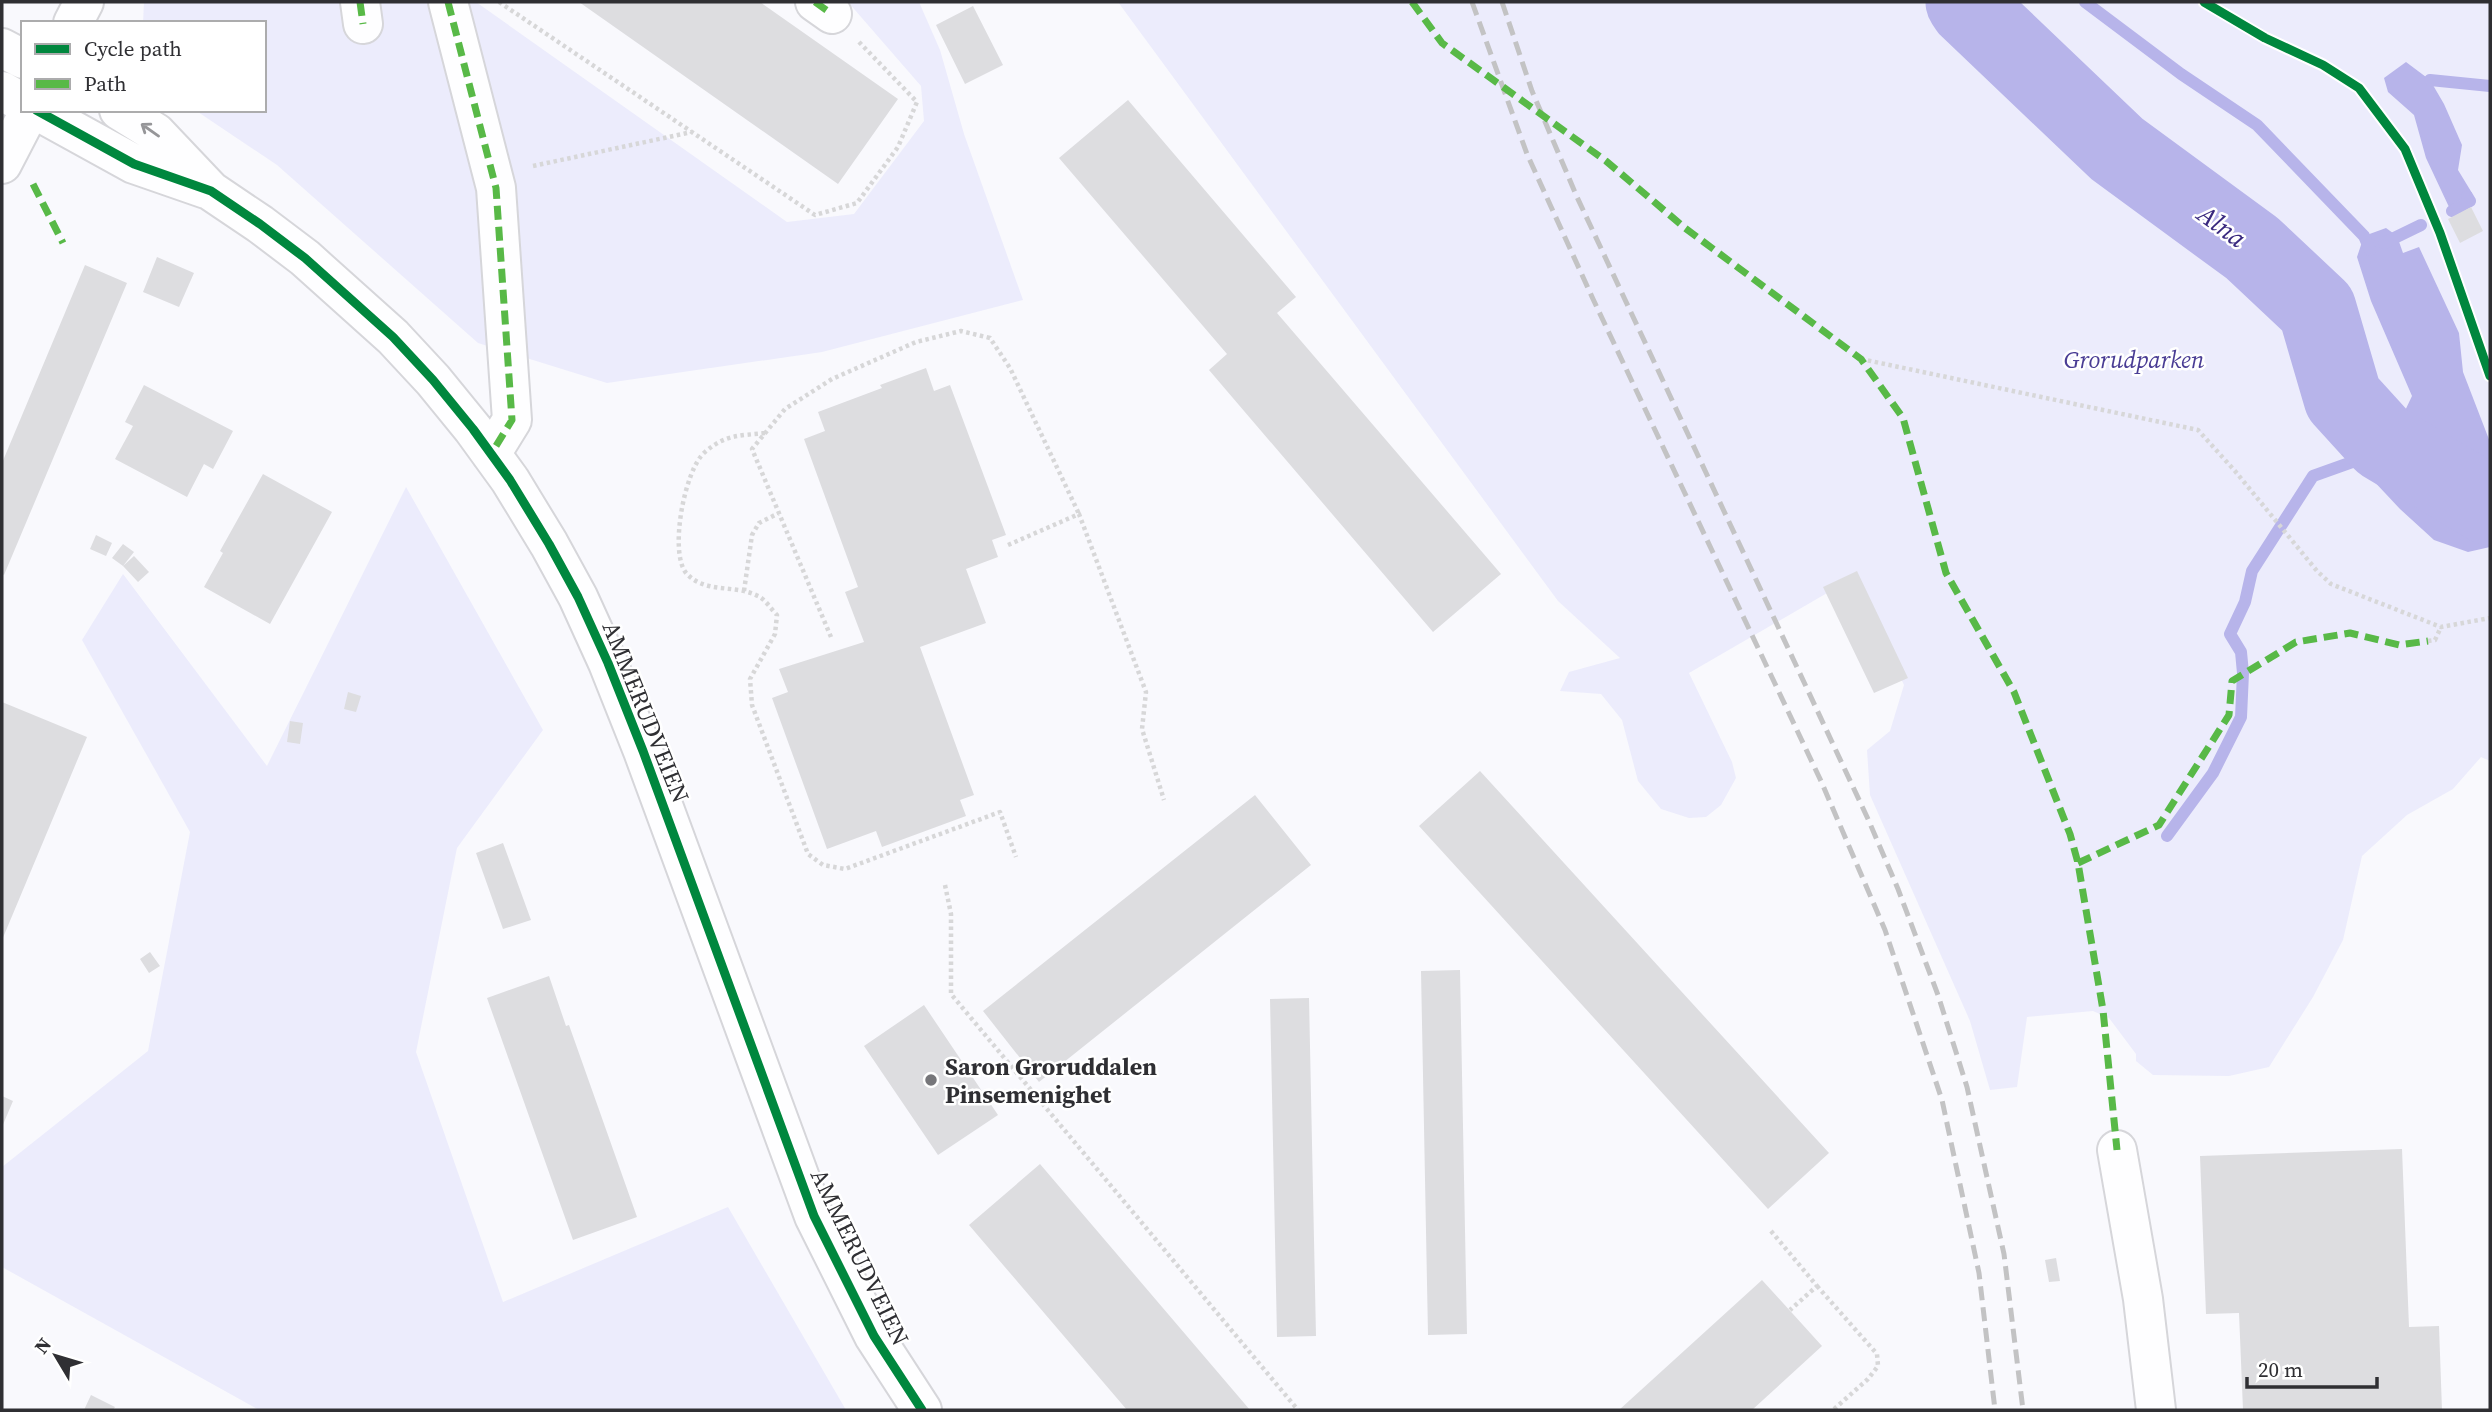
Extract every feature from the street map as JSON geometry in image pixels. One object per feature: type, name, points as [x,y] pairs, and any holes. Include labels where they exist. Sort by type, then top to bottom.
[{"type":"street","points":[[74,21],[84,2]]},
{"type":"street","points":[[448,2],[496,188],[512,420],[491,453]]},
{"type":"street","points":[[2,48],[21,58]]},
{"type":"street","points":[[2,91],[21,102]]},
{"type":"street","points":[[2,164],[29,112]]},
{"type":"street","name":"AMMERUDVEIEN","points":[[41,112],[134,164],[211,191]]},
{"type":"street","name":"AMMERUDVEIEN","points":[[122,112],[156,133],[211,191],[260,224],[349,295],[393,337],[433,380],[491,453],[549,544],[578,597],[608,663],[643,751],[814,1216],[874,1336],[922,1410]]},
{"type":"street","points":[[2117,1150],[2143,1299],[2156,1410]]},
{"type":"path","points":[[499,2],[815,215],[857,203],[898,147],[917,102],[823,8]]},
{"type":"path","points":[[496,188],[532,167],[692,132]]},
{"type":"path","points":[[831,637],[752,449],[785,410],[832,379],[916,342],[961,331],[990,338],[1010,368],[1079,514],[1146,692],[1142,729],[1164,800]]},
{"type":"path","points":[[1861,359],[2198,430],[2331,584],[2441,627],[2490,618]]},
{"type":"path","points":[[765,433],[727,437],[702,454],[684,492],[678,542],[685,572],[702,586],[744,591],[760,596],[777,615],[775,634],[750,679],[752,705],[808,854],[823,865],[845,869],[1000,812],[1016,857]]},
{"type":"path","points":[[744,591],[752,535],[759,523],[779,513]]},
{"type":"path","points":[[1008,545],[1079,514]]},
{"type":"path","points":[[2428,640],[2435,640],[2441,627]]},
{"type":"path","points":[[945,885],[951,914],[951,994],[1298,1410]]},
{"type":"path","points":[[1771,1231],[1877,1354],[1878,1366],[1868,1379],[1833,1410]]},
{"type":"path","points":[[1790,1310],[1817,1286]]},
{"type":"green space","points":[[144,2],[476,2],[787,222],[854,214],[924,121],[921,86],[848,2],[919,2],[940,50],[964,134],[1023,300],[822,352],[607,383],[478,343],[277,165],[198,112],[266,112],[266,21],[143,21]]},
{"type":"green space","name":"Grorudparken","points":[[1118,2],[2490,2],[2490,761],[2481,757],[2453,789],[2407,815],[2362,856],[2343,940],[2313,997],[2269,1067],[2229,1076],[2153,1075],[2136,1061],[2136,1054],[2109,1018],[2093,1011],[2027,1017],[2017,1087],[1990,1090],[1970,1021],[1870,795],[1867,750],[1890,731],[1904,685],[1853,578],[1689,673],[1732,762],[1736,778],[1721,805],[1706,817],[1689,818],[1661,809],[1638,781],[1622,720],[1601,694],[1560,691],[1569,672],[1620,658],[1558,601]]},
{"type":"green space","points":[[406,487],[543,730],[457,848],[416,1052],[503,1302],[728,1207],[846,1410],[259,1410],[2,1267],[2,1167],[148,1051],[190,832],[82,640],[123,574],[267,766]]},
{"type":"water","points":[[2406,62],[2430,80],[2462,145],[2458,170],[2472,193],[2449,207],[2426,158],[2414,115],[2388,92],[2384,78]]},
{"type":"water","points":[[2386,228],[2397,236],[2403,253],[2419,247],[2459,333],[2463,372],[2490,442],[2490,547],[2468,552],[2434,540],[2400,509],[2355,461],[2331,426],[2314,367],[2317,309],[2362,388],[2402,417],[2412,396],[2371,301],[2357,257],[2364,236]]},
{"type":"building","points":[[579,2],[760,2],[898,99],[838,184]]},
{"type":"building","points":[[973,6],[1003,65],[965,84],[936,25]]},
{"type":"building","points":[[1128,100],[1296,297],[1277,313],[1501,574],[1433,632],[1209,370],[1227,354],[1059,158]]},
{"type":"building","points":[[2471,207],[2483,231],[2460,243],[2448,219]]},
{"type":"building","points":[[157,257],[194,273],[179,307],[143,292]]},
{"type":"building","points":[[85,265],[127,283],[4,575],[2,463]]},
{"type":"building","points":[[926,368],[934,391],[950,385],[1006,535],[992,540],[998,557],[966,569],[986,623],[920,647],[974,795],[960,800],[966,816],[882,847],[876,831],[827,849],[772,698],[788,692],[779,669],[864,642],[845,592],[858,587],[804,439],[825,431],[818,412]]},
{"type":"building","points":[[144,385],[233,431],[213,469],[204,464],[187,497],[115,459],[133,426],[125,422]]},
{"type":"building","points":[[263,474],[332,512],[270,624],[204,587],[223,553],[220,551]]},
{"type":"building","points":[[96,535],[112,543],[106,556],[90,549]]},
{"type":"building","points":[[123,544],[134,552],[123,566],[112,558]]},
{"type":"building","points":[[134,556],[149,572],[138,582],[123,566]]},
{"type":"building","points":[[1857,571],[1908,678],[1874,693],[1823,587]]},
{"type":"building","points":[[348,692],[361,696],[356,712],[344,709]]},
{"type":"building","points":[[2,702],[87,737],[2,940]]},
{"type":"building","points":[[290,721],[303,723],[300,744],[287,742]]},
{"type":"building","points":[[1480,771],[1829,1153],[1768,1209],[1419,826]]},
{"type":"building","points":[[1255,795],[1311,865],[1039,1082],[983,1011]]},
{"type":"building","points":[[503,843],[531,920],[503,929],[476,853]]},
{"type":"building","points":[[150,952],[160,966],[149,973],[140,959]]},
{"type":"building","points":[[1460,970],[1467,1334],[1428,1335],[1421,971]]},
{"type":"building","points":[[549,976],[637,1217],[573,1240],[487,998]]},
{"type":"building","points":[[1309,998],[1316,1336],[1277,1337],[1270,999]]},
{"type":"building","name":"Saron Groruddalen Pinsemenighet","points":[[924,1005],[998,1115],[938,1155],[864,1046]]},
{"type":"building","points":[[2,1096],[13,1101],[2,1127]]},
{"type":"building","points":[[2402,1149],[2409,1327],[2439,1326],[2442,1410],[2243,1410],[2239,1313],[2206,1314],[2200,1156]]},
{"type":"building","points":[[1040,1164],[1250,1410],[1127,1410],[969,1225]]},
{"type":"building","points":[[2056,1258],[2060,1281],[2049,1282],[2045,1260]]},
{"type":"building","points":[[1762,1280],[1822,1346],[1752,1410],[1619,1410]]},
{"type":"building","points":[[91,1395],[115,1407],[113,1410],[84,1410]]},
{"type":"waterway","name":"Alna","points":[[1965,2],[2117,149],[2252,248],[2317,309],[2343,398],[2383,442],[2490,506]]},
{"type":"waterway","name":"Alna","points":[[2085,2],[2181,74],[2257,125],[2364,236],[2370,250]]},
{"type":"waterway","points":[[2430,80],[2490,86]]},
{"type":"waterway","points":[[2452,211],[2470,201],[2467,196]]},
{"type":"waterway","points":[[2384,243],[2421,225]]},
{"type":"waterway","points":[[2167,836],[2213,773],[2241,717],[2241,652],[2230,634],[2245,602],[2252,571],[2313,476],[2355,461],[2369,451]]},
{"type":"railway","points":[[1472,2],[1527,154],[1821,781],[1885,930],[1942,1100],[1979,1273],[1995,1410]]},
{"type":"railway","points":[[1502,2],[1532,91],[1577,197],[1868,819],[1938,995],[1967,1087],[2004,1254],[2023,1410]]},
{"type":"marked path","points":[[360,2],[363,24]]},
{"type":"marked path","points":[[448,2],[496,188],[512,420],[491,454]]},
{"type":"marked path","points":[[815,2],[832,14]]},
{"type":"marked path","points":[[1412,2],[1442,43],[1606,161],[1685,228],[1861,359],[1903,418],[1946,573],[2014,692],[2070,834],[2078,863],[2103,1010],[2117,1150]]},
{"type":"marked path","points":[[33,184],[63,243]]},
{"type":"marked path","points":[[2078,863],[2159,825],[2229,715],[2232,681],[2296,642],[2350,633],[2399,645],[2428,641]]},
{"type":"cycle path","points":[[2204,2],[2265,38],[2323,65],[2359,88],[2405,149],[2440,233],[2490,376]]},
{"type":"cycle path","points":[[40,112],[134,164],[211,191],[305,258],[393,337],[433,380],[510,480],[578,597],[608,663],[814,1216],[874,1336],[922,1410]]},
{"type":"place","name":"Saron Groruddalen Pinsemenighet","points":[[931,1080]]}]
